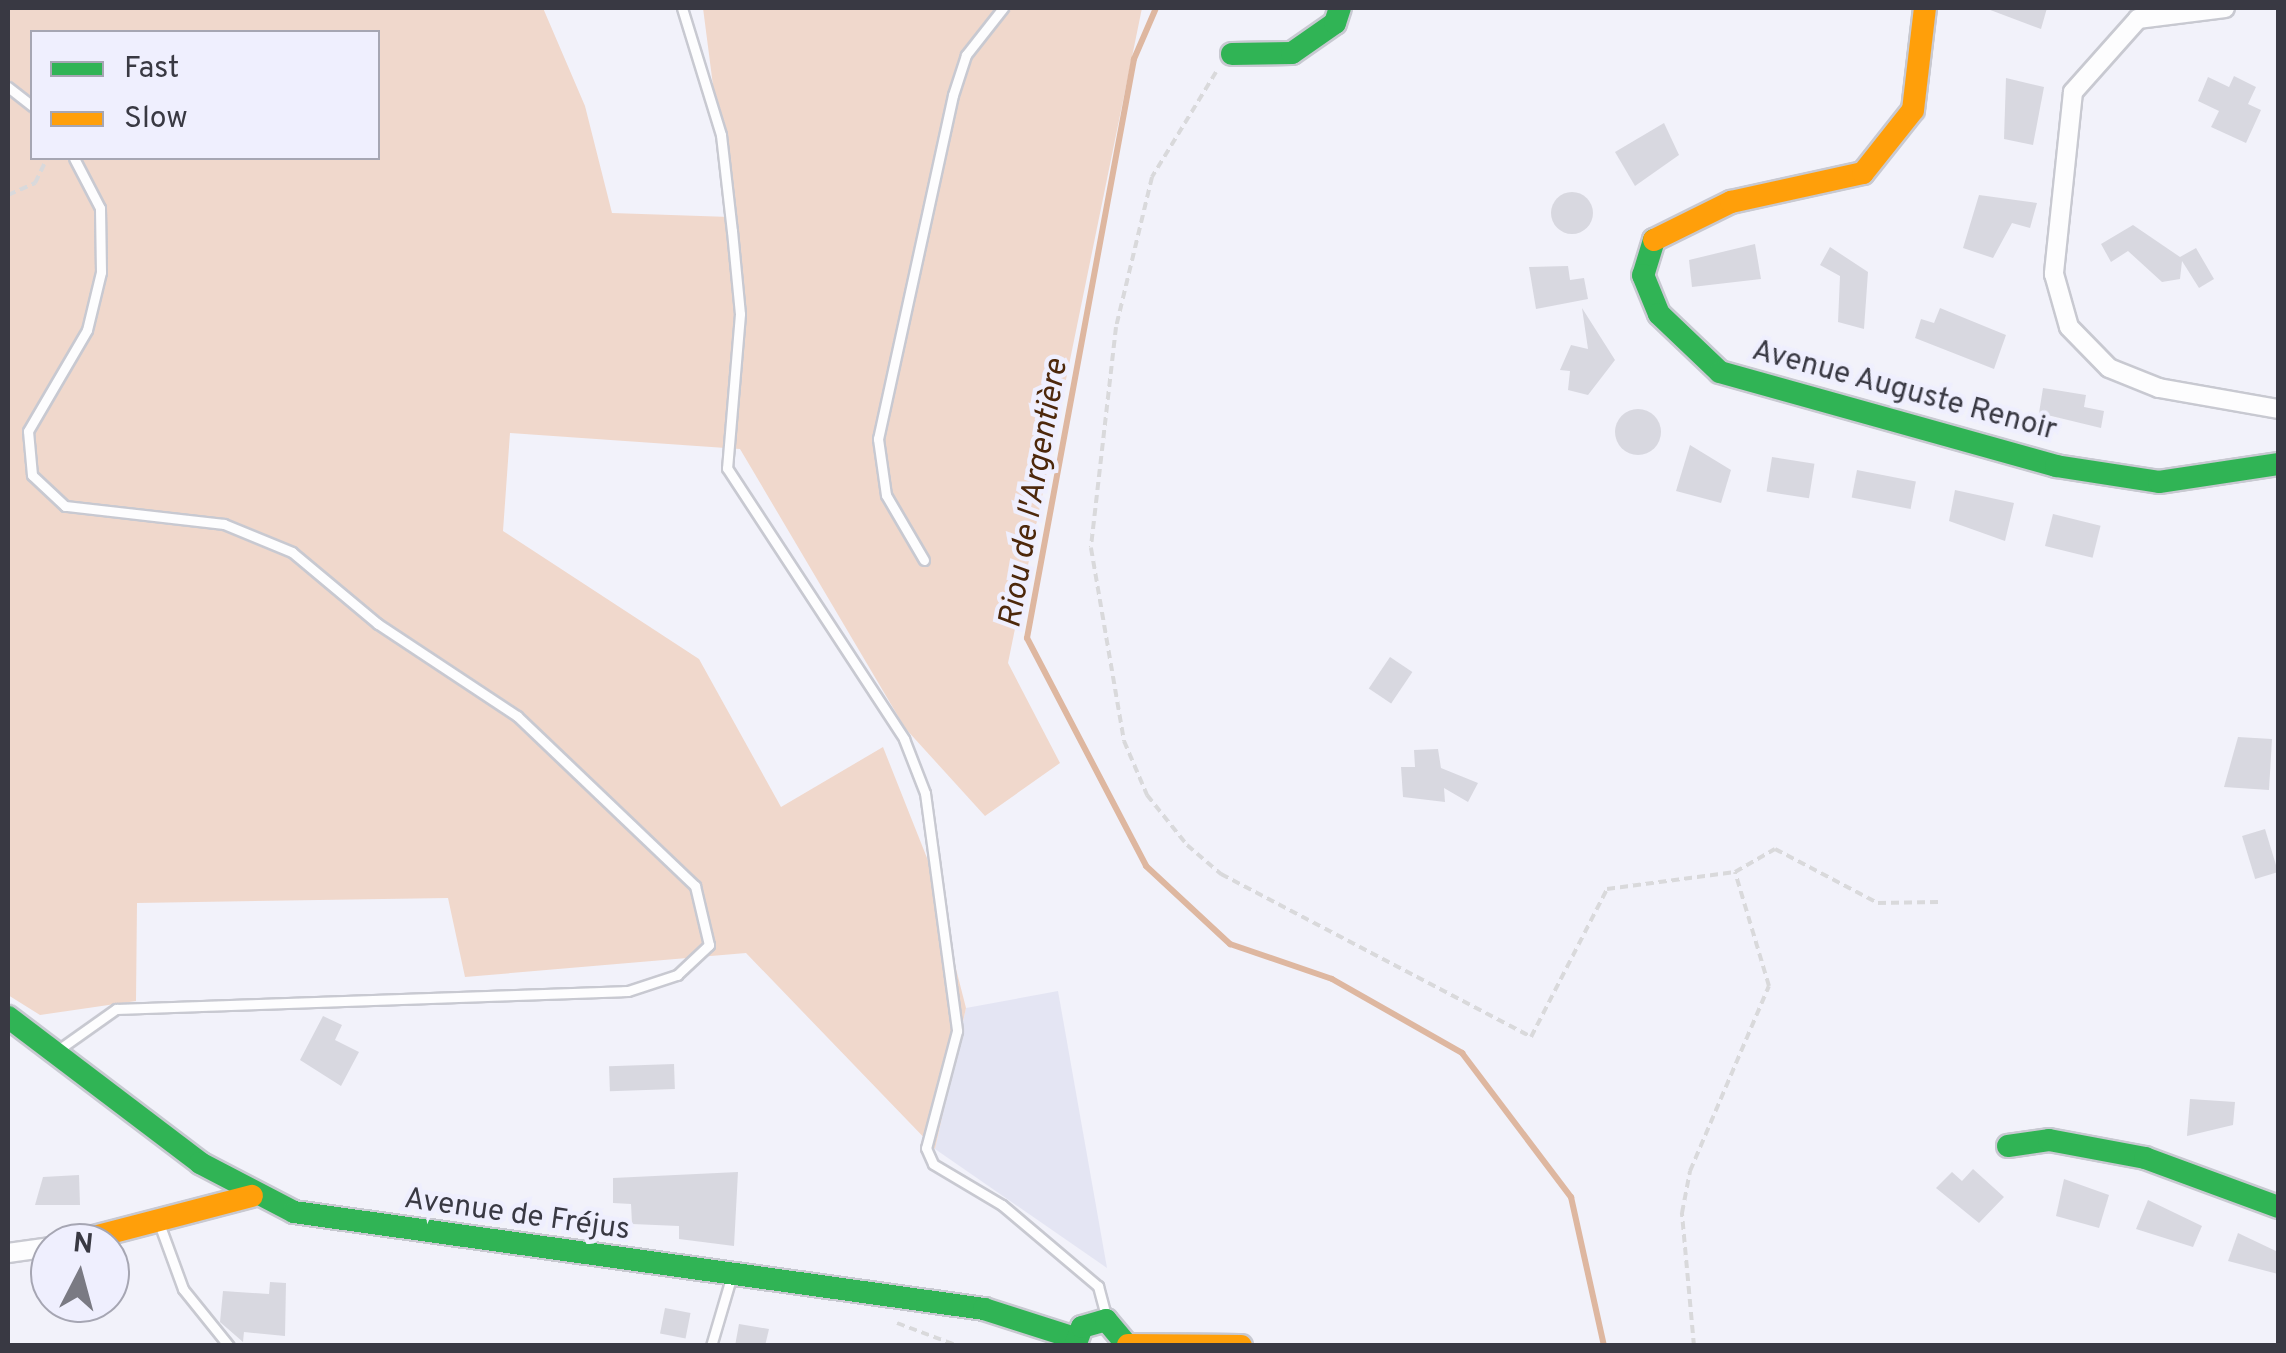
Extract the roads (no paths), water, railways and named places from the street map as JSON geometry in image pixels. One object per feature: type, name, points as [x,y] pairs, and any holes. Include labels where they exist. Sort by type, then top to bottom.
[{"type":"street","points":[[1232,54],[1292,53],[1336,23],[1340,8]]},
{"type":"street","name":"Avenue Auguste Renoir","points":[[1925,8],[1913,110],[1863,173],[1730,202],[1655,237],[1643,275],[1676,336],[1720,372],[2056,466],[2159,482],[2278,464]]},
{"type":"street","points":[[2225,8],[2138,19],[2073,92],[2054,274],[2069,327],[2109,368],[2159,388],[2278,409]]},
{"type":"street","name":"Avenue de Fréjus","points":[[8,1017],[252,1196],[337,1223],[984,1309],[1075,1342]]},
{"type":"street","points":[[2008,1146],[2049,1140],[2146,1158],[2278,1207]]},
{"type":"street","points":[[130,1232],[252,1196]]},
{"type":"street","points":[[1075,1342],[1106,1320],[1128,1345],[1241,1346]]},
{"type":"lane","points":[[682,8],[722,134],[736,264],[726,468],[904,738],[925,794],[957,1031],[926,1148],[933,1164],[1002,1206],[1098,1286],[1106,1320]]},
{"type":"lane","points":[[924,560],[886,495],[878,439],[952,95],[966,54],[1003,8]]},
{"type":"lane","points":[[8,87],[30,104]]},
{"type":"lane","points":[[56,1052],[116,1009],[628,991],[677,975],[709,944],[695,886],[517,716],[378,624],[292,552],[224,524],[65,506],[32,475],[28,431],[87,330],[101,272],[100,208],[75,160]]},
{"type":"lane","points":[[160,1226],[184,1289],[229,1346]]},
{"type":"lane","points":[[712,1346],[732,1275]]},
{"type":"waterway","name":"Riou de l'Argentière","points":[[1156,8],[1134,59],[1027,638],[1146,866],[1230,944],[1332,979],[1462,1053],[1571,1197],[1604,1346]]}]
